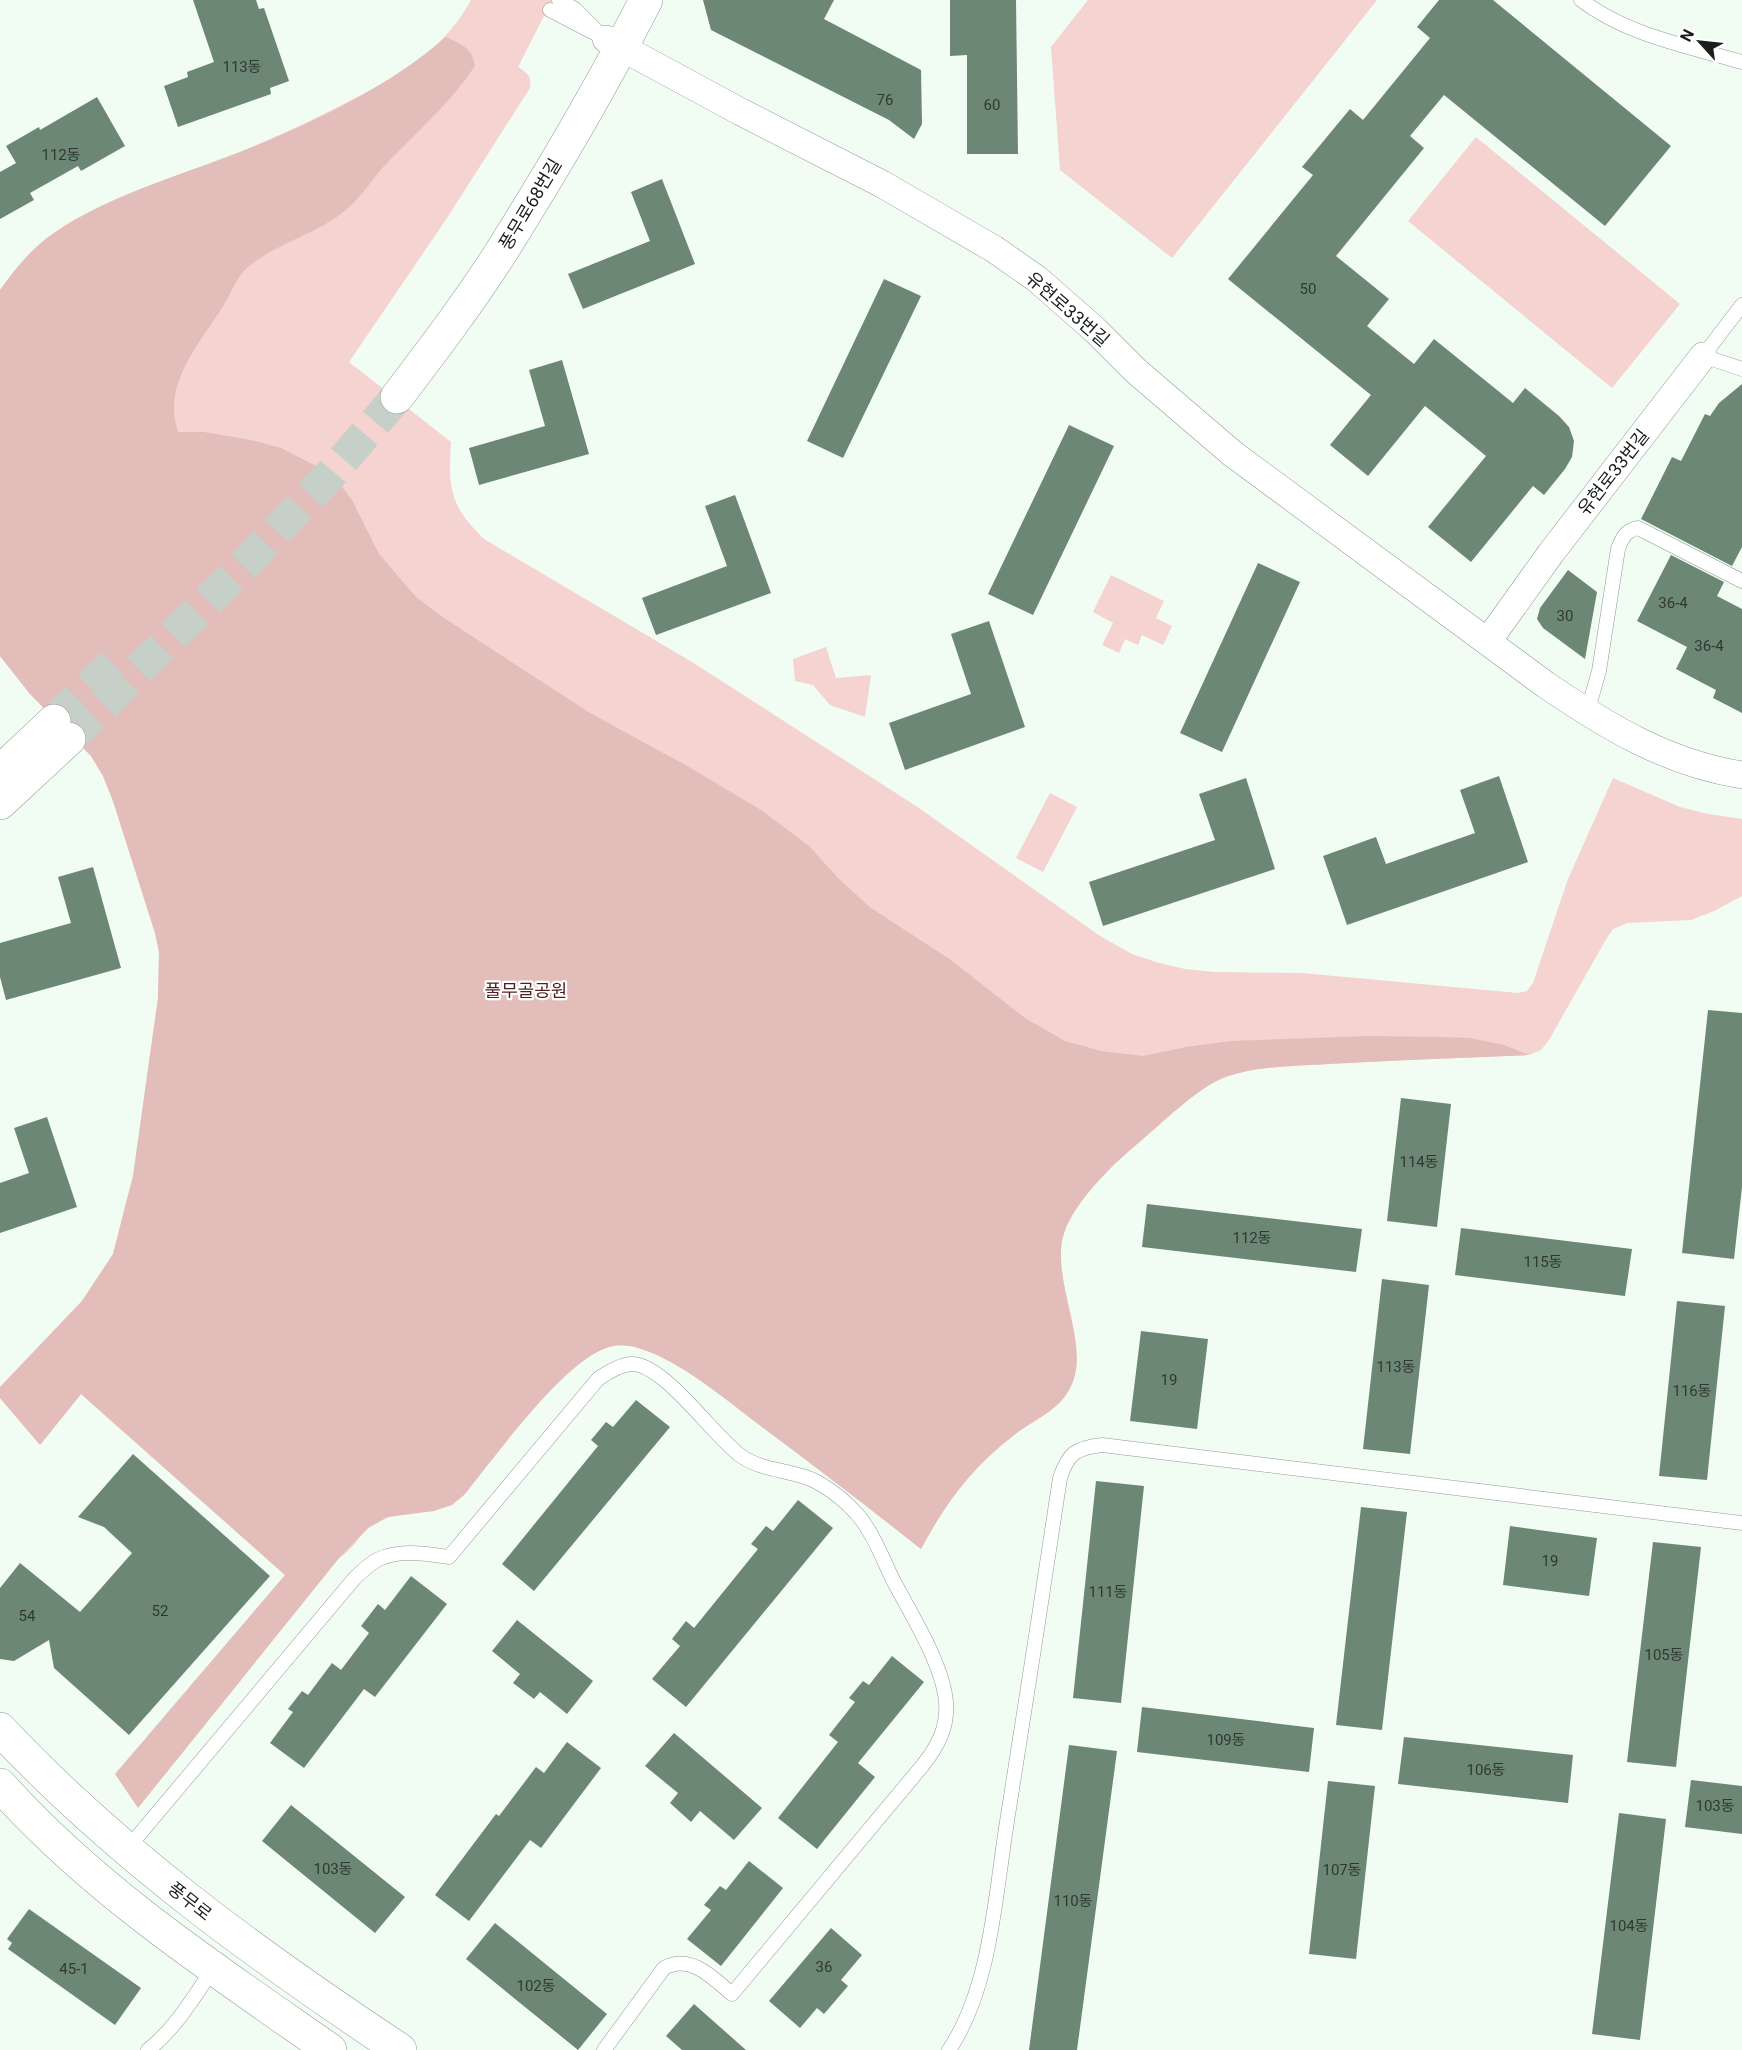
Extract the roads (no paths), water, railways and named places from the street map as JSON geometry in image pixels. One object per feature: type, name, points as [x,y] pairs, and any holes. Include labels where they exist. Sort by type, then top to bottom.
[{"type":"street","name":"풍무로68번길","points":[[614,44],[626,0]]},
{"type":"street","name":"풍무로68번길","points":[[391,392],[455,288],[614,44],[646,0]]},
{"type":"street","name":"유현로33번길","points":[[614,44],[882,184],[994,249],[1037,279],[1095,330],[1136,371],[1233,454],[1587,713],[1629,738],[1667,755],[1711,770],[1742,776]]},
{"type":"street","name":"유현로33번길","points":[[1488,641],[1551,553],[1703,356]]},
{"type":"street","points":[[0,772],[62,730],[0,803]]},
{"type":"street","name":"풍무로","points":[[0,1729],[41,1773],[126,1850],[239,1940],[400,2050]]},
{"type":"street","points":[[0,1785],[23,1811],[105,1886],[155,1927],[330,2050]]},
{"type":"lane","points":[[1581,0],[1608,18],[1633,30],[1742,62]]},
{"type":"lane","points":[[554,5],[614,44]]},
{"type":"lane","name":"유현로33번길","points":[[1703,356],[1742,305]]},
{"type":"lane","points":[[1703,356],[1742,369]]},
{"type":"lane","points":[[1587,713],[1599,671],[1618,549],[1626,533],[1638,528],[1742,581]]},
{"type":"lane","points":[[126,1850],[354,1579],[378,1559],[394,1554],[415,1553],[449,1557],[598,1379],[622,1366],[633,1364],[645,1367],[671,1386],[740,1455],[762,1466],[814,1480],[856,1513],[878,1549],[936,1664],[946,1702],[945,1721],[942,1735],[923,1765],[732,1994],[697,1967],[685,1962],[672,1964],[664,1968],[604,2050]]},
{"type":"lane","points":[[949,2050],[967,2016],[985,1957],[1021,1740],[1060,1478],[1065,1463],[1074,1452],[1088,1446],[1102,1444],[1742,1523]]},
{"type":"lane","points":[[148,2050],[163,2038],[180,2019],[213,1969]]},
{"type":"tunnel","points":[[69,739],[249,560],[331,474],[397,397]]},
{"type":"tunnel","points":[[54,721],[119,658]]},
{"type":"park label","name":"풀무골공원","points":[[526,990]]}]
